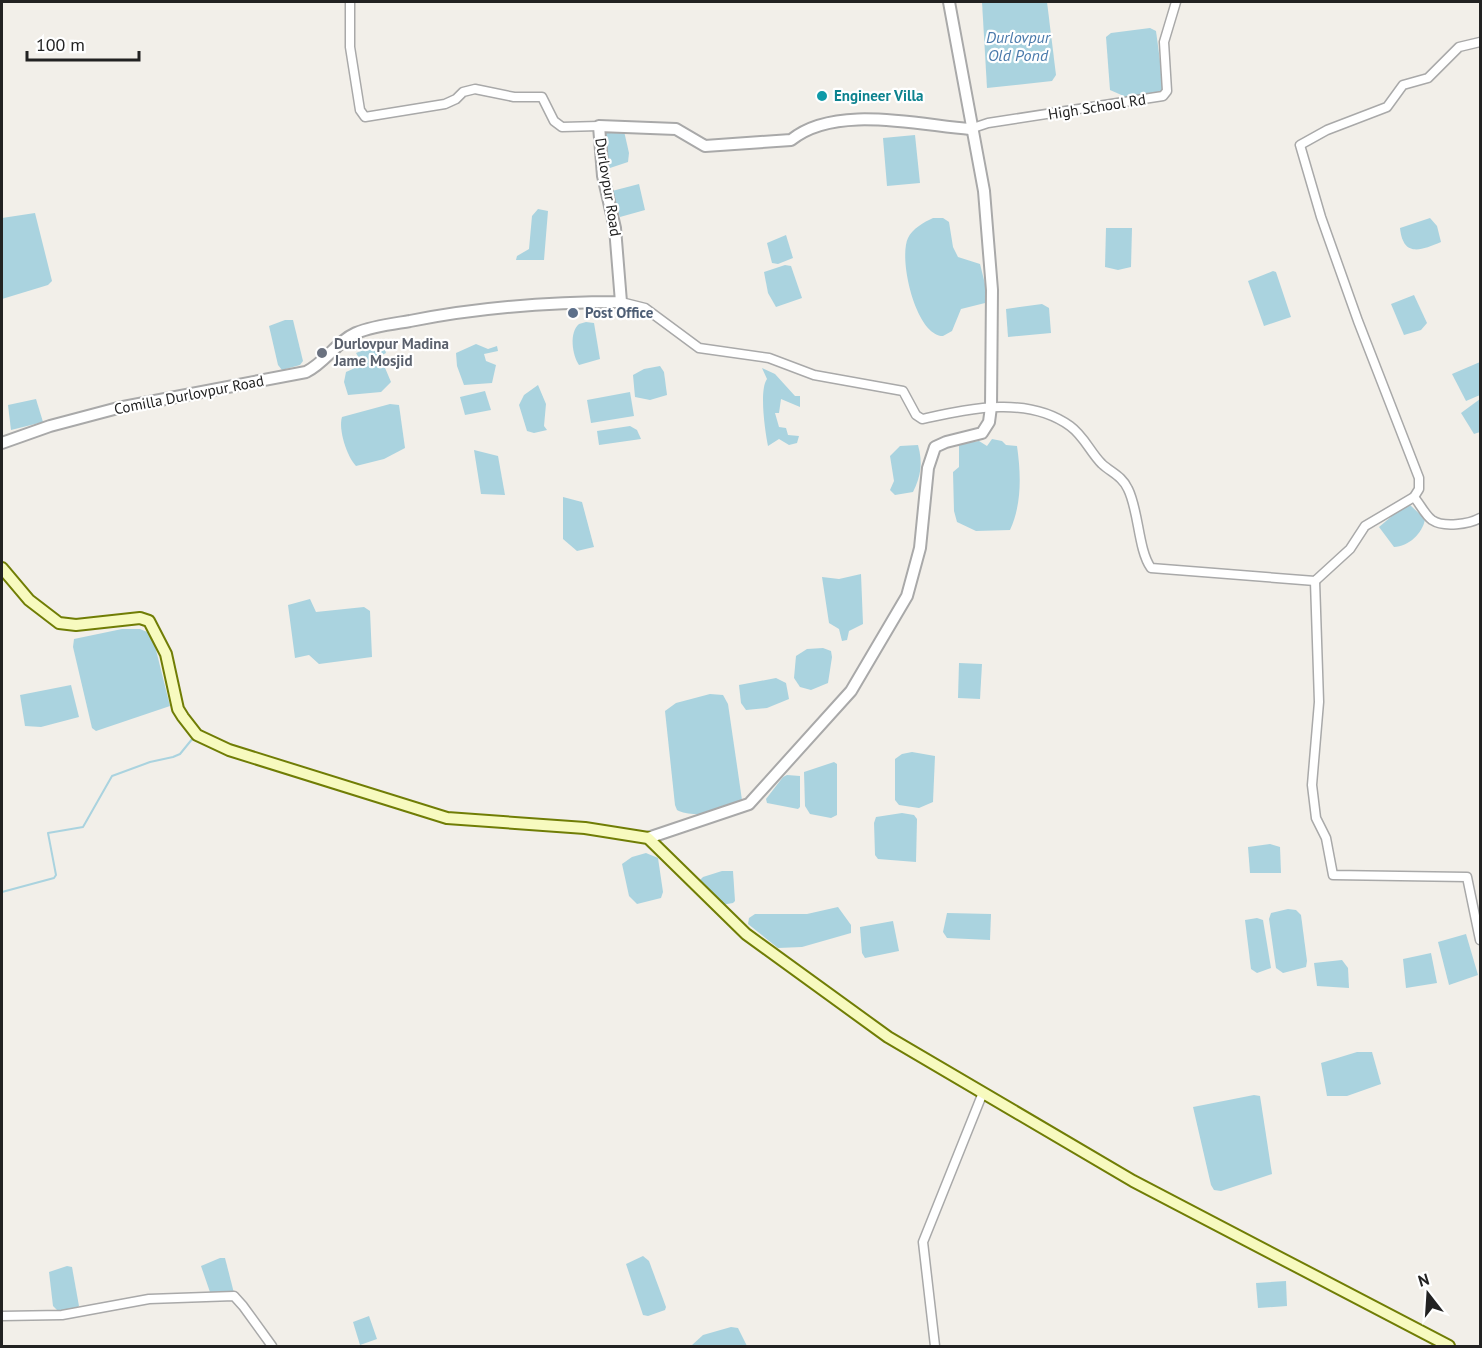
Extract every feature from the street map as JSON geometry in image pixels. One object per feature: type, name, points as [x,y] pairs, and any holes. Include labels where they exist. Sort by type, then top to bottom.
[{"type":"main road","points":[[2,568],[29,600],[59,623],[76,625],[140,618],[149,621],[166,654],[176,701],[183,717],[197,735],[229,750],[447,818],[585,828],[648,838],[746,934],[888,1037],[982,1095],[1133,1181],[1449,1347]]},
{"type":"street","points":[[350,2],[350,47],[360,110],[365,117],[445,104],[456,99],[463,92],[475,89],[514,97],[542,97],[554,121],[562,127],[599,126]]},
{"type":"street","points":[[648,838],[749,804],[851,691],[906,596],[920,548],[928,468],[935,447],[982,433],[989,422],[992,290],[984,191],[970,129],[949,2]]},
{"type":"street","name":"High School Rd","points":[[970,129],[988,123],[1167,94],[1164,42],[1176,2]]},
{"type":"street","points":[[621,302],[645,308],[699,348],[769,358],[814,375],[903,391],[916,415],[922,419],[991,407],[1036,411],[1064,423],[1080,436],[1102,464],[1121,477],[1128,488],[1137,513],[1146,560],[1154,569],[1315,581],[1350,549],[1365,526],[1414,497],[1419,489],[1419,478],[1358,321],[1321,217],[1300,145],[1327,130],[1387,107],[1402,86],[1428,78],[1459,47],[1480,42]]},
{"type":"street","name":"Durlovpur Road","points":[[621,302],[616,234],[603,176],[599,126],[676,129],[705,146],[759,141],[781,142],[791,140],[802,132],[826,124],[857,120],[970,129]]},
{"type":"street","name":"Comilla Durlovpur Road","points":[[2,443],[50,426],[141,403],[306,372],[321,363],[348,337],[366,329],[426,318],[538,304],[621,302]]},
{"type":"street","points":[[1414,497],[1433,521],[1446,524],[1473,522],[1480,518]]},
{"type":"street","points":[[1315,581],[1319,702],[1312,785],[1316,818],[1326,838],[1332,872],[1339,876],[1467,878],[1480,940]]},
{"type":"street","points":[[935,1347],[923,1242],[982,1095]]},
{"type":"street","points":[[2,1316],[62,1315],[149,1299],[234,1296],[272,1347]]},
{"type":"water","name":"Durlovpur Old Pond","points":[[982,2],[1047,2],[1056,75],[1052,81],[987,88]]},
{"type":"water","points":[[1150,28],[1156,31],[1164,91],[1126,97],[1110,90],[1106,37],[1111,33]]},
{"type":"water","points":[[620,129],[624,131],[629,153],[628,162],[607,169],[604,132]]},
{"type":"water","points":[[915,135],[920,183],[887,186],[883,138]]},
{"type":"water","points":[[639,184],[645,210],[620,217],[612,191]]},
{"type":"water","points":[[538,209],[548,211],[544,260],[516,260],[517,256],[529,249],[532,216]]},
{"type":"water","points":[[35,213],[52,281],[48,285],[2,299],[2,218]]},
{"type":"water","points":[[933,218],[943,218],[949,222],[953,247],[958,257],[980,264],[987,292],[985,303],[961,309],[952,331],[943,336],[933,333],[917,311],[905,262],[908,238],[919,226]]},
{"type":"water","points":[[1430,218],[1437,226],[1441,242],[1426,248],[1409,248],[1405,244],[1400,228]]},
{"type":"water","points":[[1106,228],[1132,228],[1131,267],[1118,270],[1105,267]]},
{"type":"water","points":[[786,235],[793,258],[778,264],[772,263],[767,243]]},
{"type":"water","points":[[785,265],[791,266],[802,298],[776,307],[768,293],[764,272]]},
{"type":"water","points":[[1273,271],[1276,272],[1291,317],[1264,326],[1248,281]]},
{"type":"water","points":[[1414,295],[1427,323],[1421,330],[1404,335],[1391,304]]},
{"type":"water","points":[[1042,304],[1049,308],[1051,333],[1008,337],[1006,309]]},
{"type":"water","points":[[285,320],[293,320],[303,361],[300,365],[282,370],[278,365],[269,326]]},
{"type":"water","points":[[594,323],[600,359],[579,365],[573,350],[573,338],[579,324]]},
{"type":"water","points":[[476,344],[488,349],[497,346],[498,351],[484,354],[486,361],[496,365],[492,383],[464,385],[457,366],[456,353]]},
{"type":"water","points":[[368,348],[376,351],[385,350],[386,353],[380,356],[391,382],[381,392],[348,395],[344,382],[346,372],[355,368],[359,358],[356,353]]},
{"type":"water","points":[[1480,362],[1480,395],[1466,401],[1452,374]]},
{"type":"water","points":[[660,366],[664,372],[667,395],[650,400],[635,397],[633,375],[644,369]]},
{"type":"water","points":[[762,368],[775,374],[795,396],[800,396],[800,407],[781,399],[779,413],[775,413],[779,427],[786,428],[788,435],[799,436],[797,443],[789,445],[779,439],[768,446],[763,401],[767,379]]},
{"type":"water","points":[[538,385],[546,404],[544,426],[547,430],[534,433],[527,431],[519,405],[524,395]]},
{"type":"water","points":[[485,391],[491,410],[465,415],[460,397]]},
{"type":"water","points":[[630,392],[634,416],[591,423],[587,400]]},
{"type":"water","points":[[36,399],[43,422],[11,430],[8,405]]},
{"type":"water","points":[[1480,399],[1480,432],[1474,434],[1461,413]]},
{"type":"water","points":[[390,404],[399,405],[405,448],[384,459],[356,466],[344,443],[341,428],[342,417]]},
{"type":"water","points":[[630,426],[637,430],[641,439],[599,445],[597,431]]},
{"type":"water","points":[[992,439],[1002,441],[1006,445],[1017,446],[1019,499],[1010,530],[976,531],[957,522],[954,511],[953,472],[959,467],[959,444],[979,441],[987,446]]},
{"type":"water","points":[[918,445],[921,464],[916,486],[913,492],[895,495],[890,490],[894,481],[890,456],[900,446]]},
{"type":"water","points":[[474,450],[498,456],[505,495],[481,494]]},
{"type":"water","points":[[563,497],[582,502],[594,547],[577,551],[563,539]]},
{"type":"water","points":[[1405,505],[1410,505],[1425,519],[1424,524],[1409,542],[1394,547],[1379,527]]},
{"type":"water","points":[[861,574],[863,624],[849,631],[847,640],[842,641],[839,629],[829,623],[822,577],[839,579]]},
{"type":"water","points":[[310,599],[316,612],[364,607],[370,611],[372,657],[319,664],[309,655],[295,658],[288,605]]},
{"type":"water","points":[[122,629],[140,629],[152,634],[170,706],[96,731],[92,728],[73,647],[74,639]]},
{"type":"water","points":[[823,648],[831,651],[832,657],[828,683],[811,690],[800,687],[794,678],[796,656],[807,649]]},
{"type":"water","points":[[959,663],[982,664],[980,699],[958,698]]},
{"type":"water","points":[[776,678],[786,683],[789,699],[767,708],[746,710],[741,703],[739,685]]},
{"type":"water","points":[[71,685],[79,717],[41,727],[25,726],[20,695]]},
{"type":"water","points":[[710,694],[723,695],[728,704],[742,800],[720,811],[701,814],[684,813],[677,810],[675,805],[665,711],[676,703]]},
{"type":"water","points":[[912,752],[935,756],[933,802],[919,808],[899,805],[895,800],[895,759],[902,754]]},
{"type":"water","points":[[834,762],[837,764],[837,815],[831,818],[810,814],[805,806],[804,772]]},
{"type":"water","points":[[787,775],[800,776],[800,807],[798,809],[767,803],[766,799]]},
{"type":"water","points":[[902,813],[914,815],[917,819],[916,862],[878,859],[875,855],[874,823],[876,817]]},
{"type":"water","points":[[1270,844],[1280,847],[1281,873],[1250,873],[1248,847]]},
{"type":"water","points":[[646,853],[658,858],[663,892],[661,898],[637,904],[629,896],[622,864],[632,857]]},
{"type":"water","points":[[722,871],[733,871],[735,901],[721,905],[698,882],[703,877]]},
{"type":"water","points":[[838,907],[851,925],[851,933],[802,947],[778,948],[748,924],[749,918],[755,914],[807,914]]},
{"type":"water","points":[[1288,909],[1296,910],[1301,915],[1307,961],[1306,967],[1283,973],[1276,968],[1269,919],[1271,913]]},
{"type":"water","points":[[947,913],[991,914],[990,940],[947,938],[943,932]]},
{"type":"water","points":[[1257,918],[1263,920],[1271,968],[1257,973],[1251,969],[1245,920]]},
{"type":"water","points":[[893,921],[899,951],[865,958],[862,953],[860,927]]},
{"type":"water","points":[[1466,934],[1478,975],[1449,985],[1438,942]]},
{"type":"water","points":[[1431,953],[1437,983],[1406,988],[1403,959]]},
{"type":"water","points":[[1342,960],[1348,968],[1349,988],[1317,986],[1314,963]]},
{"type":"water","points":[[1357,1052],[1372,1052],[1381,1084],[1347,1096],[1327,1096],[1321,1063]]},
{"type":"water","points":[[1254,1095],[1260,1096],[1272,1174],[1221,1191],[1214,1190],[1193,1107]]},
{"type":"water","points":[[643,1256],[649,1261],[666,1307],[665,1310],[648,1316],[643,1315],[626,1264]]},
{"type":"water","points":[[225,1258],[234,1293],[211,1295],[201,1266]]},
{"type":"water","points":[[67,1266],[72,1267],[79,1306],[76,1309],[58,1311],[53,1306],[49,1272]]},
{"type":"water","points":[[1286,1281],[1287,1306],[1258,1308],[1256,1283]]},
{"type":"water","points":[[369,1316],[377,1339],[360,1345],[353,1322]]},
{"type":"water","points":[[731,1327],[738,1328],[747,1346],[691,1346],[703,1335]]},
{"type":"waterway","points":[[2,892],[54,878],[56,875],[48,833],[83,827],[112,776],[180,754],[193,738]]},
{"type":"place","name":"Engineer Villa","points":[[822,96]]},
{"type":"place","name":"Post Office","points":[[573,313]]},
{"type":"place","name":"Durlovpur Madina Jame Mosjid","points":[[322,353]]}]
